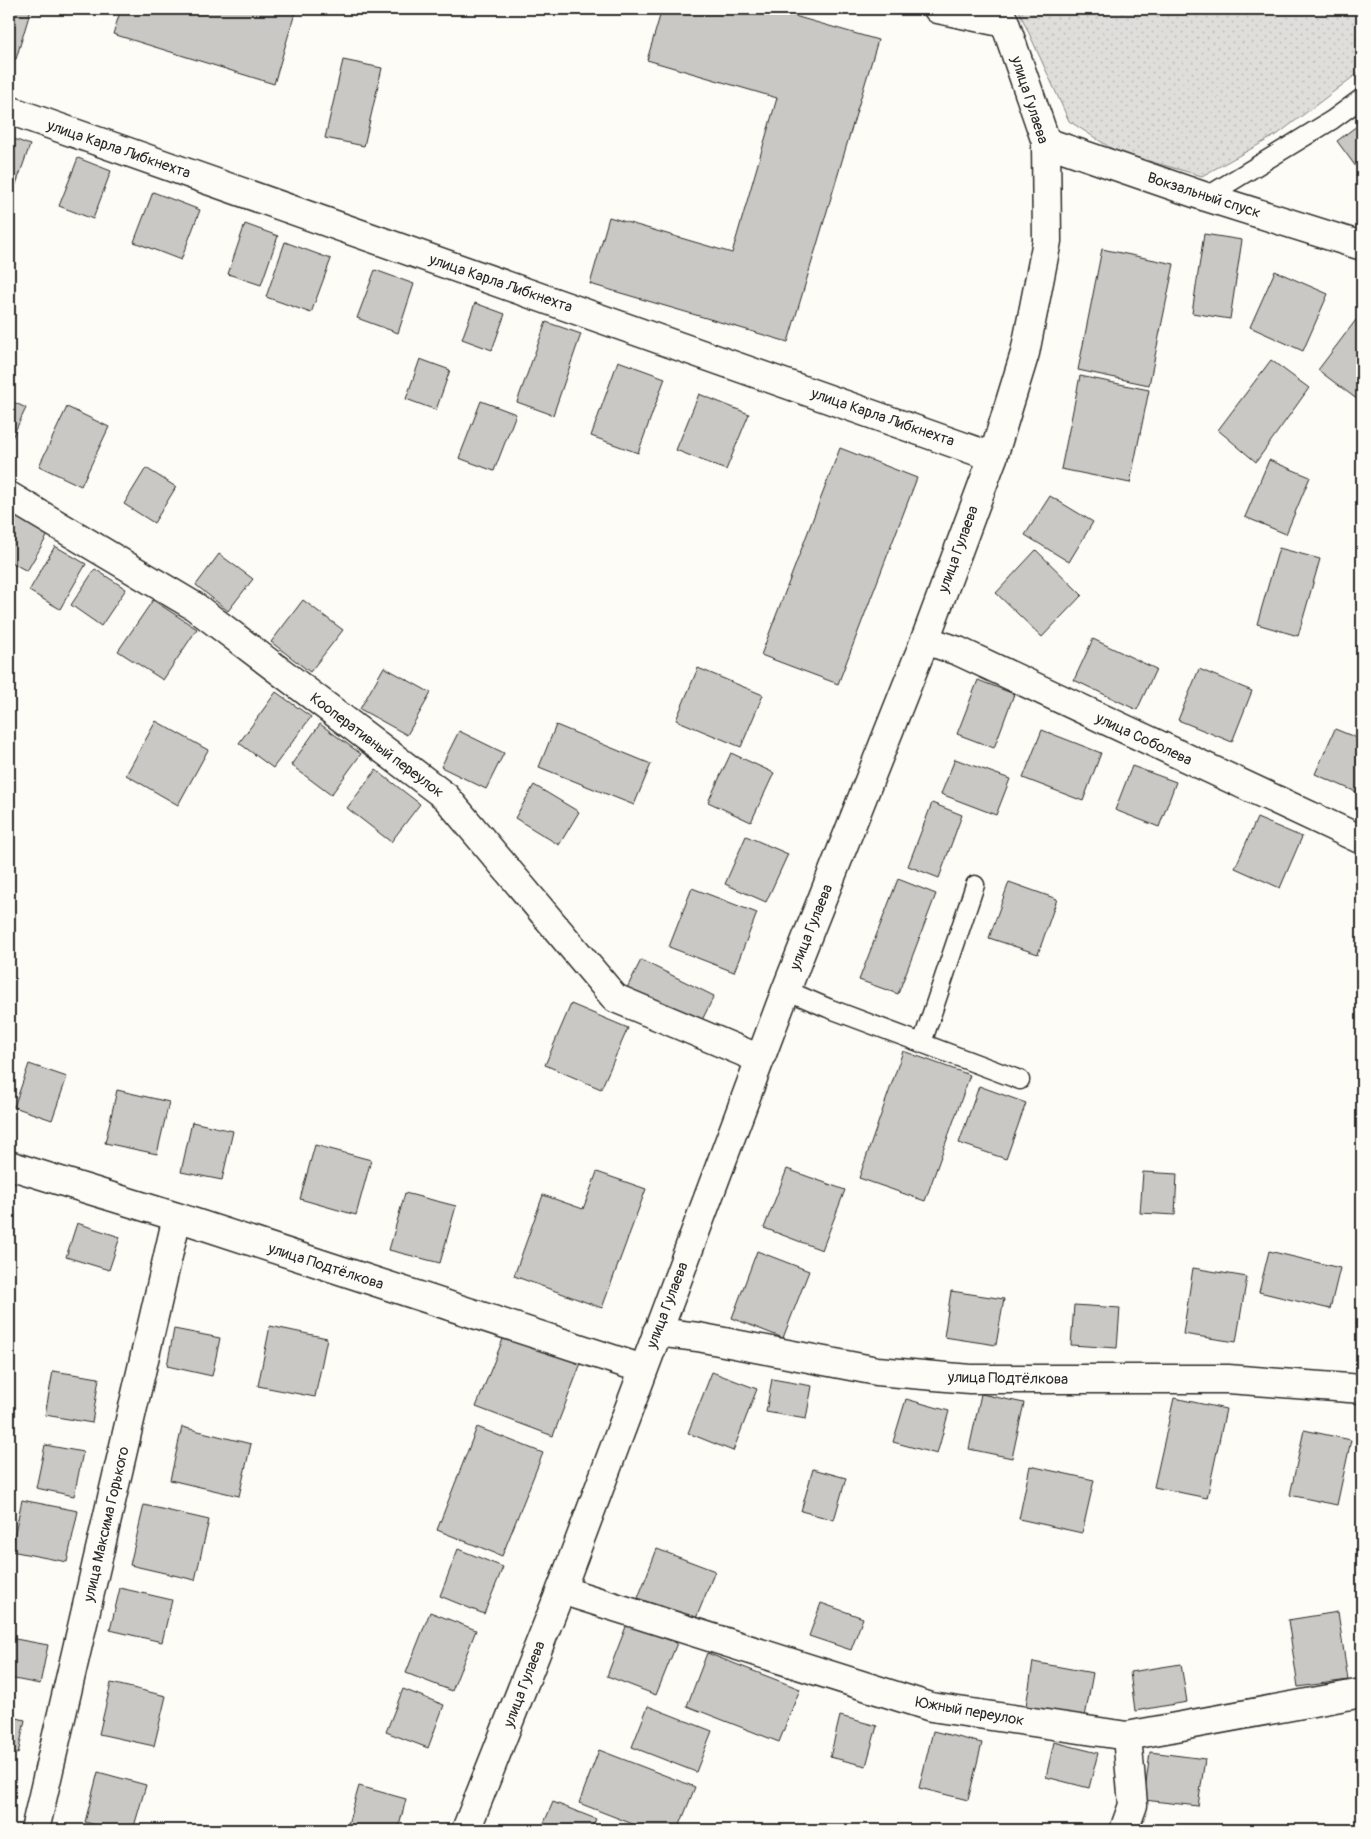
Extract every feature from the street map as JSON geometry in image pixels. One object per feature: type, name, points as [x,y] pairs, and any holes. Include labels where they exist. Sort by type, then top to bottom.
[{"type":"street","points":[[938,9],[1001,16]]},
{"type":"street","name":"улица Гулаева","points":[[466,1830],[561,1590],[786,990],[925,640],[993,457],[1025,354],[1047,241],[1046,142],[1001,16]]},
{"type":"street","name":"улица Карла Либкнехта","points":[[9,110],[993,457]]},
{"type":"street","name":"Вокзальный спуск","points":[[1046,142],[1206,197],[1362,246]]},
{"type":"street","name":"Кооперативный переулок","points":[[9,496],[194,606],[446,797],[615,998],[760,1059]]},
{"type":"street","name":"улица Соболева","points":[[925,640],[958,651],[1362,840]]},
{"type":"street","name":"улица Подтёлкова","points":[[9,1165],[177,1217],[643,1369]]},
{"type":"street","name":"улица Максима Горького","points":[[35,1830],[177,1217]]},
{"type":"street","name":"улица Подтёлкова","points":[[657,1332],[698,1337],[877,1371],[970,1379],[1228,1379],[1362,1389]]},
{"type":"street","name":"Южный переулок","points":[[561,1590],[931,1707],[1126,1736],[1362,1693]]},
{"type":"street","points":[[1124,1830],[1133,1805],[1126,1736]]},
{"type":"lane","points":[[1206,197],[1332,120],[1362,98]]},
{"type":"lane","points":[[922,1043],[975,885]]},
{"type":"lane","points":[[786,990],[828,1008],[1020,1080]]},
{"type":"shaded area","points":[[1018,9],[1362,9],[1362,70],[1278,134],[1202,176],[1117,152],[1069,121]]},
{"type":"building","points":[[9,9],[31,9],[16,59],[9,57]]},
{"type":"building","points":[[121,9],[280,9],[295,13],[274,84],[113,34]]},
{"type":"building","points":[[662,9],[770,9],[878,40],[788,342],[590,284],[609,217],[732,253],[777,98],[647,60]]},
{"type":"building","points":[[343,60],[382,68],[364,146],[325,138]]},
{"type":"building","points":[[1362,122],[1362,175],[1337,141]]},
{"type":"building","points":[[9,137],[30,145],[14,190],[9,188]]},
{"type":"building","points":[[78,158],[111,171],[93,219],[59,206]]},
{"type":"building","points":[[153,192],[200,210],[181,260],[134,242]]},
{"type":"building","points":[[245,224],[278,236],[261,285],[228,274]]},
{"type":"building","points":[[1204,234],[1242,240],[1230,319],[1192,313]]},
{"type":"building","points":[[285,242],[331,259],[311,313],[266,297]]},
{"type":"building","points":[[1102,249],[1174,264],[1149,385],[1078,370]]},
{"type":"building","points":[[375,270],[414,284],[398,333],[357,318]]},
{"type":"building","points":[[1275,271],[1328,294],[1303,351],[1250,327]]},
{"type":"building","points":[[475,303],[505,314],[492,350],[462,339]]},
{"type":"building","points":[[1362,312],[1362,403],[1318,370]]},
{"type":"building","points":[[546,322],[581,334],[553,415],[517,402]]},
{"type":"building","points":[[420,359],[450,370],[436,410],[406,399]]},
{"type":"building","points":[[1271,360],[1309,388],[1256,462],[1218,430]]},
{"type":"building","points":[[618,361],[665,378],[638,453],[591,436]]},
{"type":"building","points":[[1080,376],[1149,390],[1130,483],[1061,469]]},
{"type":"building","points":[[699,394],[749,414],[726,470],[676,450]]},
{"type":"building","points":[[9,400],[26,408],[9,444]]},
{"type":"building","points":[[481,401],[516,414],[494,471],[459,458]]},
{"type":"building","points":[[67,407],[109,427],[81,486],[39,466]]},
{"type":"building","points":[[840,448],[917,478],[838,684],[761,655]]},
{"type":"building","points":[[1269,460],[1310,477],[1286,534],[1245,517]]},
{"type":"building","points":[[146,468],[176,487],[154,523],[124,504]]},
{"type":"building","points":[[1050,496],[1093,522],[1069,562],[1025,535]]},
{"type":"building","points":[[11,511],[49,533],[27,571],[9,561],[9,515]]},
{"type":"building","points":[[55,546],[86,564],[60,609],[29,591]]},
{"type":"building","points":[[1279,548],[1320,559],[1298,636],[1257,624]]},
{"type":"building","points":[[1036,550],[1082,595],[1042,637],[996,593]]},
{"type":"building","points":[[219,554],[253,579],[228,611],[196,585]]},
{"type":"building","points":[[95,569],[126,589],[101,626],[71,605]]},
{"type":"building","points":[[153,600],[197,629],[163,680],[118,651]]},
{"type":"building","points":[[303,600],[343,630],[310,672],[271,642]]},
{"type":"building","points":[[1093,639],[1156,669],[1137,710],[1074,680]]},
{"type":"building","points":[[384,667],[431,693],[407,735],[360,709]]},
{"type":"building","points":[[698,668],[763,695],[741,747],[676,720]]},
{"type":"building","points":[[1199,669],[1252,691],[1232,742],[1178,720]]},
{"type":"building","points":[[978,680],[1014,694],[994,748],[957,734]]},
{"type":"building","points":[[276,692],[311,717],[273,768],[239,743]]},
{"type":"building","points":[[156,721],[208,750],[178,805],[126,775]]},
{"type":"building","points":[[320,724],[361,754],[331,795],[291,765]]},
{"type":"building","points":[[556,725],[651,764],[634,805],[539,767]]},
{"type":"building","points":[[1335,729],[1362,740],[1361,794],[1315,774]]},
{"type":"building","points":[[1042,730],[1101,753],[1083,801],[1023,778]]},
{"type":"building","points":[[459,731],[504,753],[486,789],[441,767]]},
{"type":"building","points":[[731,753],[774,773],[751,822],[708,802]]},
{"type":"building","points":[[955,759],[1010,779],[996,815],[941,794]]},
{"type":"building","points":[[1132,766],[1176,782],[1159,827],[1115,810]]},
{"type":"building","points":[[376,770],[420,804],[391,842],[347,808]]},
{"type":"building","points":[[534,785],[579,812],[559,845],[515,818]]},
{"type":"building","points":[[932,803],[962,815],[939,878],[908,866]]},
{"type":"building","points":[[1257,818],[1302,837],[1280,888],[1235,868]]},
{"type":"building","points":[[746,836],[788,854],[766,902],[725,884]]},
{"type":"building","points":[[898,879],[936,894],[898,994],[859,980]]},
{"type":"building","points":[[1009,882],[1057,899],[1038,954],[989,938]]},
{"type":"building","points":[[692,888],[757,913],[734,972],[669,947]]},
{"type":"building","points":[[641,960],[714,996],[699,1026],[626,990]]},
{"type":"building","points":[[571,1004],[628,1028],[601,1089],[545,1065]]},
{"type":"building","points":[[903,1051],[970,1075],[925,1201],[859,1178]]},
{"type":"building","points":[[29,1064],[67,1077],[52,1120],[14,1107]]},
{"type":"building","points":[[979,1086],[1026,1103],[1006,1159],[959,1143]]},
{"type":"building","points":[[117,1090],[169,1102],[157,1154],[105,1143]]},
{"type":"building","points":[[192,1122],[233,1131],[222,1180],[181,1172]]},
{"type":"building","points":[[315,1145],[371,1160],[356,1215],[300,1199]]},
{"type":"building","points":[[787,1169],[845,1190],[822,1250],[764,1228]]},
{"type":"building","points":[[597,1172],[646,1189],[602,1308],[514,1276],[543,1195],[583,1209]]},
{"type":"building","points":[[1143,1172],[1177,1174],[1175,1215],[1140,1213]]},
{"type":"building","points":[[405,1193],[456,1206],[440,1263],[389,1250]]},
{"type":"building","points":[[77,1223],[120,1237],[109,1270],[66,1257]]},
{"type":"building","points":[[757,1251],[809,1271],[783,1338],[732,1318]]},
{"type":"building","points":[[1269,1251],[1340,1268],[1330,1309],[1259,1292]]},
{"type":"building","points":[[1193,1268],[1247,1277],[1236,1342],[1183,1334]]},
{"type":"building","points":[[951,1291],[1004,1299],[996,1345],[944,1337]]},
{"type":"building","points":[[1074,1305],[1120,1308],[1117,1348],[1071,1345]]},
{"type":"building","points":[[270,1326],[327,1338],[315,1397],[258,1386]]},
{"type":"building","points":[[174,1329],[220,1338],[212,1376],[167,1366]]},
{"type":"building","points":[[505,1334],[581,1363],[553,1436],[476,1407]]},
{"type":"building","points":[[53,1371],[99,1378],[92,1423],[45,1415]]},
{"type":"building","points":[[712,1372],[757,1389],[733,1451],[688,1433]]},
{"type":"building","points":[[772,1379],[812,1386],[806,1419],[766,1412]]},
{"type":"building","points":[[981,1394],[1024,1403],[1012,1458],[969,1449]]},
{"type":"building","points":[[1174,1398],[1226,1409],[1207,1498],[1154,1487]]},
{"type":"building","points":[[906,1399],[949,1411],[937,1454],[893,1442]]},
{"type":"building","points":[[182,1427],[251,1444],[239,1496],[170,1480]]},
{"type":"building","points":[[477,1427],[543,1453],[502,1556],[437,1530]]},
{"type":"building","points":[[1304,1430],[1351,1440],[1337,1505],[1290,1495]]},
{"type":"building","points":[[45,1445],[83,1452],[74,1496],[36,1488]]},
{"type":"building","points":[[1030,1466],[1094,1480],[1082,1533],[1019,1519]]},
{"type":"building","points":[[813,1469],[846,1478],[834,1520],[801,1511]]},
{"type":"building","points":[[22,1500],[78,1511],[67,1562],[11,1551]]},
{"type":"building","points":[[144,1505],[209,1520],[195,1580],[130,1565]]},
{"type":"building","points":[[458,1549],[503,1567],[484,1614],[440,1596]]},
{"type":"building","points":[[657,1549],[715,1571],[695,1621],[638,1598]]},
{"type":"building","points":[[120,1588],[172,1600],[162,1642],[110,1630]]},
{"type":"building","points":[[821,1603],[863,1618],[851,1650],[809,1636]]},
{"type":"building","points":[[430,1612],[476,1630],[452,1691],[406,1673]]},
{"type":"building","points":[[1338,1612],[1348,1680],[1298,1687],[1288,1620]]},
{"type":"building","points":[[627,1624],[677,1643],[656,1695],[607,1676]]},
{"type":"building","points":[[10,1638],[48,1645],[40,1684],[9,1678]]},
{"type":"building","points":[[707,1653],[800,1689],[779,1742],[687,1706]]},
{"type":"building","points":[[1033,1662],[1093,1673],[1085,1717],[1026,1706]]},
{"type":"building","points":[[1181,1664],[1187,1702],[1135,1711],[1130,1672]]},
{"type":"building","points":[[111,1683],[166,1696],[154,1746],[99,1734]]},
{"type":"building","points":[[403,1689],[444,1705],[428,1748],[386,1732]]},
{"type":"building","points":[[648,1706],[712,1731],[696,1772],[632,1747]]},
{"type":"building","points":[[9,1716],[25,1720],[18,1754],[9,1752]]},
{"type":"building","points":[[840,1716],[877,1726],[866,1766],[830,1757]]},
{"type":"building","points":[[933,1731],[982,1743],[968,1800],[919,1788]]},
{"type":"building","points":[[1054,1742],[1098,1753],[1089,1788],[1046,1777]]},
{"type":"building","points":[[599,1750],[695,1787],[678,1830],[648,1830],[579,1803]]},
{"type":"building","points":[[1150,1752],[1205,1759],[1198,1806],[1144,1800]]},
{"type":"building","points":[[98,1772],[146,1785],[133,1830],[114,1830],[85,1822]]},
{"type":"building","points":[[359,1786],[406,1799],[398,1830],[370,1830],[348,1824]]},
{"type":"building","points":[[553,1802],[596,1819],[591,1830],[541,1830]]}]
